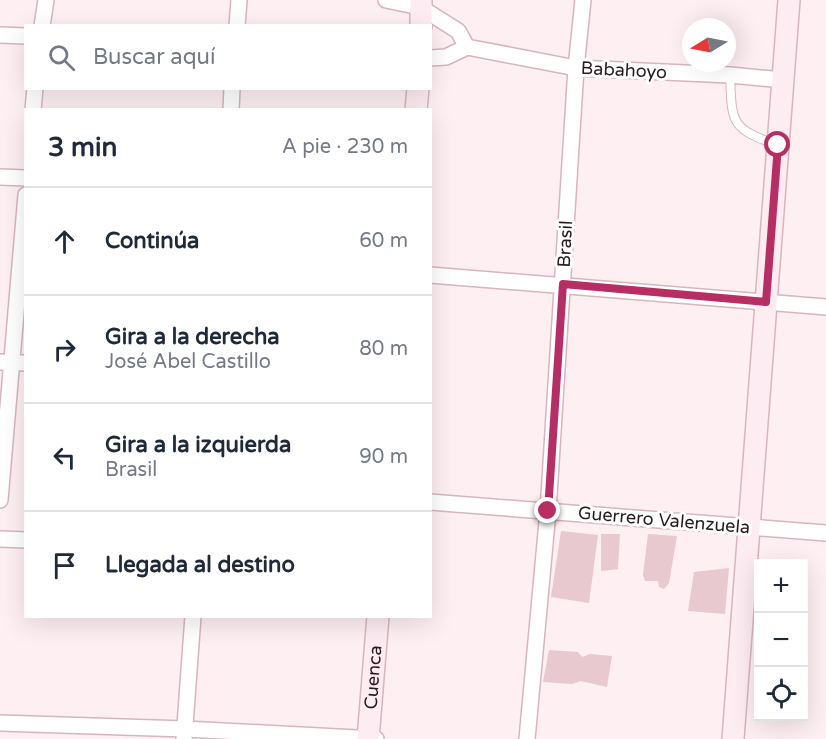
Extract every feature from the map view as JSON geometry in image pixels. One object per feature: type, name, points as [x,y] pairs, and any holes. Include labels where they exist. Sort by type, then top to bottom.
[{"type":"main road","points":[[732,739],[789,0]]},
{"type":"main road","points":[[416,108],[418,90]]},
{"type":"main road","name":"Cuenca","points":[[368,739],[378,618]]},
{"type":"street","points":[[42,24],[46,0]]},
{"type":"street","points":[[237,24],[239,0]]},
{"type":"street","points":[[386,0],[421,11],[458,31],[467,47],[446,57],[432,58]]},
{"type":"street","name":"Brasil","points":[[528,739],[548,511],[576,68],[583,0]]},
{"type":"street","points":[[0,35],[24,36]]},
{"type":"street","name":"Babahoyo","points":[[467,47],[576,68],[730,75],[783,80]]},
{"type":"street","points":[[33,108],[35,90]]},
{"type":"street","points":[[231,108],[232,90]]},
{"type":"street","points":[[0,177],[24,178]]},
{"type":"street","points":[[0,500],[24,219]]},
{"type":"street","points":[[432,275],[826,307]]},
{"type":"street","name":"Guerrero Valenzuela","points":[[432,502],[826,534]]},
{"type":"street","points":[[0,539],[24,540]]},
{"type":"street","points":[[185,734],[194,618]]},
{"type":"street","points":[[0,723],[185,734],[376,739]]},
{"type":"lane","points":[[730,75],[731,99],[737,125],[751,135],[778,145]]},
{"type":"building","points":[[561,531],[598,535],[589,603],[551,597]]},
{"type":"building","points":[[601,534],[620,534],[618,569],[601,571]]},
{"type":"building","points":[[648,534],[677,536],[669,583],[664,589],[659,587],[658,581],[645,581],[643,575]]},
{"type":"building","points":[[729,568],[725,614],[688,611],[694,572]]},
{"type":"building","points":[[549,650],[578,652],[582,657],[590,654],[612,656],[607,687],[581,681],[572,684],[543,682]]},
{"type":"route","points":[[548,511],[563,284],[766,302],[778,145]]}]
